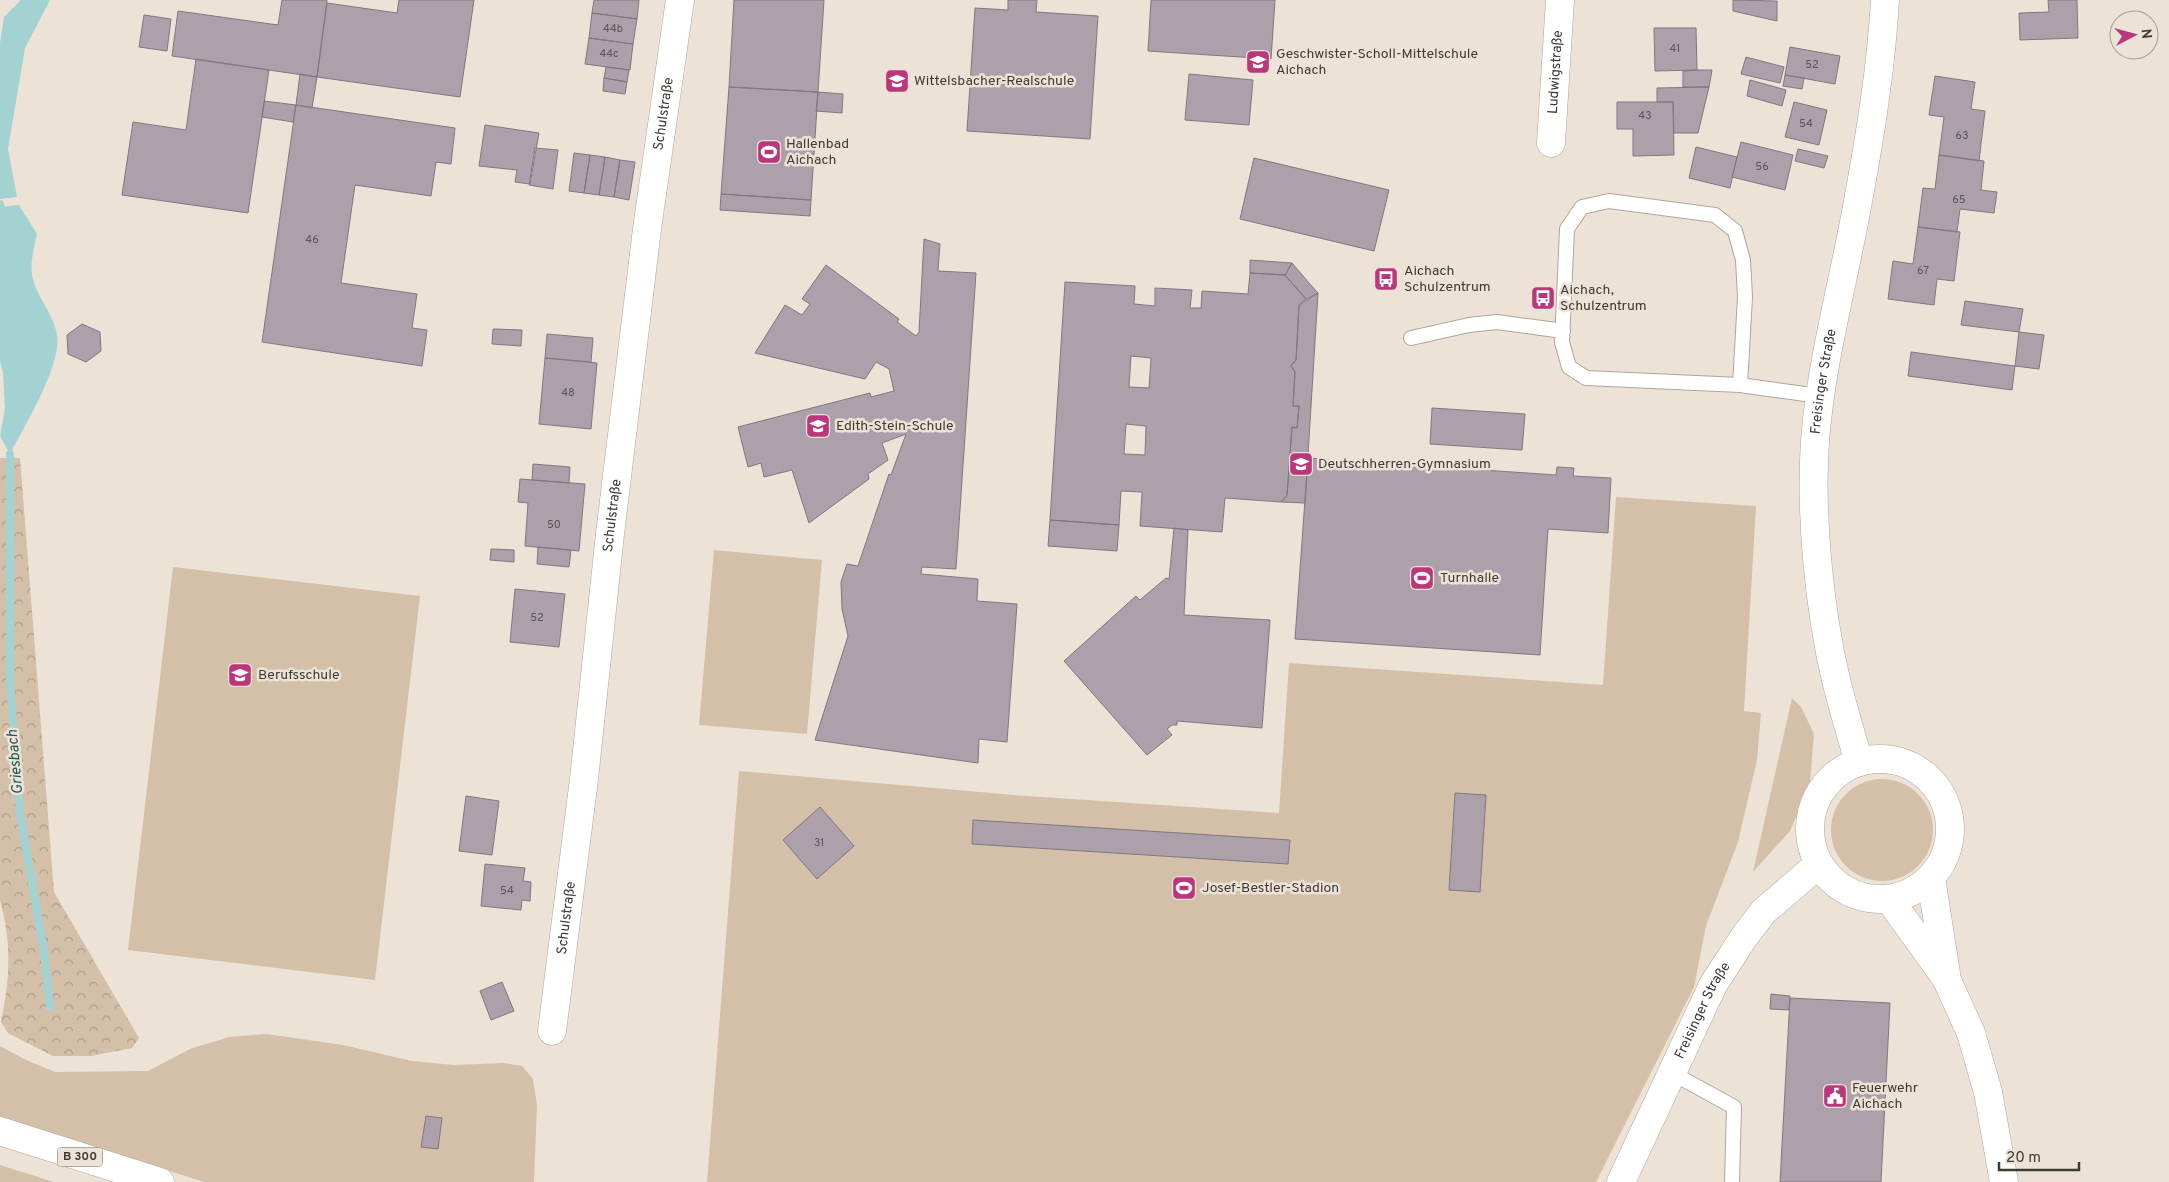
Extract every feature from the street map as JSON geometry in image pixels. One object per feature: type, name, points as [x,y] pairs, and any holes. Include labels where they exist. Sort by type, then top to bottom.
[{"type":"main road","name":"Schulstraße","points":[[552,1031],[583,788],[610,534],[644,259],[680,0]]},
{"type":"main road","name":"Ludwigstraße","points":[[1551,143],[1560,0]]},
{"type":"main road","name":"Freisinger Straße","points":[[1859,762],[1836,680],[1824,620],[1815,522],[1815,443],[1820,396],[1856,212],[1874,106],[1885,0]]},
{"type":"main road","points":[[1885,759],[1910,765],[1932,782],[1948,812],[1950,836],[1947,850],[1941,864],[1931,878],[1915,891],[1889,899],[1862,898],[1849,892],[1826,875],[1819,864],[1810,834],[1814,807],[1825,785],[1835,776],[1859,762],[1885,759]]},
{"type":"main road","name":"Freisinger Straße","points":[[1621,1182],[1713,985],[1744,937],[1764,911],[1819,864]]},
{"type":"main road","points":[[1931,878],[1946,978]]},
{"type":"main road","points":[[1889,899],[1946,978],[1971,1033],[1988,1092],[2004,1182]]},
{"type":"main road","name":"B 300","points":[[0,1131],[160,1182]]},
{"type":"lane","points":[[1740,385],[1745,297],[1743,260],[1735,231],[1715,215],[1609,201],[1582,207],[1567,229],[1562,342],[1569,367],[1586,378],[1740,385],[1820,396]]},
{"type":"lane","points":[[1411,338],[1468,325],[1497,322],[1563,331]]},
{"type":"lane","points":[[1672,1073],[1734,1107],[1732,1182]]},
{"type":"green space","points":[[0,458],[20,458],[54,892],[139,1038],[132,1048],[91,1056],[53,1056],[8,1033],[1,1022],[8,975],[8,947],[0,900]]},
{"type":"green space","name":"Josef-Bestler-Stadion","points":[[1616,497],[1756,506],[1744,711],[1761,713],[1757,760],[1738,842],[1706,926],[1694,987],[1596,1182],[707,1182],[739,771],[1014,795],[1279,813],[1289,663],[1603,685]]},
{"type":"green space","points":[[714,550],[822,560],[807,734],[699,725]]},
{"type":"green space","points":[[173,567],[420,596],[375,980],[128,950]]},
{"type":"green space","points":[[1792,698],[1801,707],[1814,734],[1810,783],[1790,831],[1753,872]]},
{"type":"green space","points":[[1882,779],[1902,782],[1911,787],[1925,801],[1930,810],[1933,830],[1930,850],[1925,859],[1911,873],[1902,878],[1882,881],[1862,878],[1853,873],[1839,859],[1834,850],[1831,830],[1834,810],[1839,801],[1853,787],[1862,782]]},
{"type":"green space","points":[[267,1034],[343,1045],[412,1061],[454,1065],[504,1063],[522,1066],[533,1079],[537,1105],[534,1182],[204,1182],[0,1117],[0,1046],[26,1060],[55,1072],[148,1071],[190,1049],[229,1037]]},
{"type":"green space","points":[[0,1165],[54,1182],[0,1182]]},
{"type":"water","points":[[21,0],[50,0],[25,48],[8,149],[17,197],[0,199],[0,43],[4,17]]},
{"type":"water","points":[[19,205],[37,234],[32,260],[32,275],[37,291],[55,327],[57,348],[54,362],[41,396],[10,454],[0,436],[5,408],[3,372],[0,362],[0,209],[1,207]]},
{"type":"building","points":[[282,0],[327,0],[317,77],[172,56],[178,11],[278,25]]},
{"type":"building","points":[[399,0],[474,0],[460,97],[317,77],[327,3],[397,13]]},
{"type":"building","points":[[594,0],[639,0],[637,19],[592,13]]},
{"type":"building","points":[[734,0],[824,0],[818,92],[729,87]]},
{"type":"building","points":[[1008,0],[1037,0],[1036,12],[1098,16],[1090,139],[967,131],[975,8],[1008,10]]},
{"type":"building","points":[[1151,0],[1275,0],[1271,59],[1148,51]]},
{"type":"building","points":[[1733,0],[1777,1],[1777,21],[1733,11]]},
{"type":"building","points":[[2048,0],[2077,0],[2078,38],[2020,40],[2019,13],[2049,12]]},
{"type":"building","points":[[592,13],[637,19],[633,44],[589,38]]},
{"type":"building","points":[[144,15],[171,19],[167,51],[139,47]]},
{"type":"building","points":[[1654,28],[1696,28],[1697,70],[1655,71]]},
{"type":"building","points":[[589,38],[633,44],[630,70],[585,64]]},
{"type":"building","points":[[1790,47],[1840,56],[1835,84],[1785,75]]},
{"type":"building","points":[[1746,57],[1784,67],[1780,83],[1741,74]]},
{"type":"building","points":[[196,59],[269,70],[248,213],[122,195],[133,122],[186,130]]},
{"type":"building","points":[[606,67],[629,70],[627,82],[604,78]]},
{"type":"building","points":[[1712,70],[1709,87],[1683,87],[1683,71]]},
{"type":"building","points":[[300,74],[317,77],[312,108],[296,105]]},
{"type":"building","points":[[1189,74],[1253,80],[1249,125],[1185,120]]},
{"type":"building","points":[[1785,75],[1804,78],[1802,89],[1783,86]]},
{"type":"building","points":[[1935,76],[1975,82],[1971,109],[1985,111],[1979,161],[1939,155],[1944,117],[1929,115]]},
{"type":"building","points":[[604,78],[627,82],[625,94],[603,91]]},
{"type":"building","points":[[1750,80],[1786,90],[1782,106],[1747,96]]},
{"type":"building","name":"Hallenbad Aichach","points":[[729,87],[818,92],[811,200],[721,194]]},
{"type":"building","points":[[1709,87],[1698,133],[1674,133],[1673,102],[1657,102],[1657,88]]},
{"type":"building","points":[[818,92],[843,94],[842,113],[816,111]]},
{"type":"building","points":[[264,101],[296,105],[293,122],[262,117]]},
{"type":"building","points":[[1617,102],[1673,102],[1674,155],[1633,156],[1633,129],[1617,129]]},
{"type":"building","points":[[1794,102],[1827,110],[1819,145],[1785,137]]},
{"type":"building","points":[[296,105],[455,128],[451,164],[436,162],[431,196],[355,185],[341,283],[417,294],[412,328],[427,330],[422,366],[262,342]]},
{"type":"building","points":[[485,125],[539,133],[530,184],[515,182],[517,170],[479,166]]},
{"type":"building","points":[[1741,142],[1793,155],[1785,190],[1732,177]]},
{"type":"building","points":[[1696,147],[1737,157],[1730,188],[1689,178]]},
{"type":"building","points":[[535,148],[558,150],[553,189],[529,185]]},
{"type":"building","points":[[1798,149],[1828,156],[1824,168],[1795,161]]},
{"type":"building","points":[[574,153],[590,155],[584,193],[569,191]]},
{"type":"building","points":[[590,155],[605,157],[599,195],[584,193]]},
{"type":"building","points":[[1939,155],[1984,161],[1981,190],[1997,192],[1994,213],[1960,209],[1957,232],[1918,227],[1923,188],[1935,189]]},
{"type":"building","points":[[605,157],[620,160],[614,197],[599,195]]},
{"type":"building","points":[[1254,158],[1389,190],[1374,251],[1240,219]]},
{"type":"building","points":[[620,160],[635,162],[629,200],[614,197]]},
{"type":"building","points":[[721,194],[811,200],[810,216],[720,210]]},
{"type":"building","points":[[1918,227],[1960,232],[1954,281],[1937,279],[1934,305],[1888,299],[1893,261],[1913,264]]},
{"type":"building","points":[[924,239],[940,244],[938,271],[976,273],[956,569],[922,567],[921,574],[978,579],[977,601],[1017,604],[1007,742],[979,739],[978,763],[815,740],[848,636],[842,609],[841,582],[847,564],[858,566],[889,474],[891,475],[906,434],[882,443],[888,460],[868,474],[869,479],[809,523],[792,470],[764,477],[761,463],[748,467],[738,427],[870,393],[871,397],[894,391],[889,369],[876,362],[865,379],[755,353],[785,305],[802,315],[810,304],[802,299],[826,265],[899,319],[897,322],[916,336],[919,332]]},
{"type":"building","points":[[1250,260],[1292,263],[1285,275],[1250,273]]},
{"type":"building","points":[[1292,263],[1318,293],[1306,299],[1285,275]]},
{"type":"building","points":[[1250,273],[1285,275],[1306,299],[1299,305],[1296,360],[1291,366],[1295,372],[1293,406],[1299,406],[1297,428],[1292,427],[1287,495],[1281,502],[1225,498],[1222,532],[1140,526],[1142,492],[1121,491],[1119,525],[1050,520],[1065,282],[1135,286],[1134,304],[1155,306],[1155,288],[1192,290],[1190,308],[1201,308],[1202,291],[1248,294]],"holes":[[[1131,356],[1151,358],[1149,388],[1129,387]],[[1126,424],[1146,426],[1145,455],[1124,454]]]},
{"type":"building","points":[[1318,293],[1305,503],[1281,502],[1287,495],[1292,427],[1297,428],[1299,406],[1293,406],[1295,372],[1291,366],[1296,360],[1299,305]]},
{"type":"building","points":[[1965,301],[2023,309],[2019,332],[1961,325]]},
{"type":"building","points":[[82,324],[100,332],[101,351],[86,362],[68,354],[67,335]]},
{"type":"building","points":[[493,329],[522,330],[521,346],[492,344]]},
{"type":"building","points":[[2019,332],[2044,335],[2039,369],[2015,366]]},
{"type":"building","points":[[547,334],[593,338],[591,362],[545,358]]},
{"type":"building","points":[[1911,352],[2015,366],[2012,390],[1908,376]]},
{"type":"building","points":[[545,358],[597,363],[591,429],[539,424]]},
{"type":"building","points":[[1432,408],[1525,414],[1522,450],[1430,444]]},
{"type":"building","name":"Turnhalle","points":[[1308,458],[1556,475],[1557,467],[1574,468],[1573,476],[1611,478],[1608,533],[1548,529],[1540,655],[1295,639]]},
{"type":"building","points":[[533,464],[570,467],[569,483],[532,480]]},
{"type":"building","points":[[520,479],[585,484],[579,551],[525,546],[528,503],[518,502]]},
{"type":"building","points":[[1050,520],[1119,525],[1117,551],[1048,546]]},
{"type":"building","points":[[1174,528],[1188,530],[1184,615],[1270,620],[1262,728],[1177,721],[1177,725],[1172,725],[1167,729],[1172,735],[1147,755],[1064,661],[1136,596],[1140,600],[1166,578],[1169,579]]},
{"type":"building","points":[[538,547],[571,550],[569,567],[537,564]]},
{"type":"building","points":[[491,549],[514,550],[514,562],[490,560]]},
{"type":"building","points":[[515,589],[565,594],[559,647],[510,642]]},
{"type":"building","points":[[1455,793],[1486,795],[1480,892],[1449,890]]},
{"type":"building","points":[[466,796],[499,801],[492,855],[459,851]]},
{"type":"building","points":[[820,807],[854,846],[817,879],[783,840]]},
{"type":"building","points":[[973,820],[1290,840],[1288,864],[972,844]]},
{"type":"building","points":[[485,864],[525,868],[523,881],[531,882],[530,901],[522,900],[521,910],[481,906]]},
{"type":"building","points":[[502,982],[514,1011],[491,1020],[480,991]]},
{"type":"building","points":[[1771,994],[1790,996],[1789,1010],[1770,1009]]},
{"type":"building","name":"Feuerwehr Aichach","points":[[1790,998],[1890,1003],[1881,1182],[1780,1182]]},
{"type":"building","points":[[426,1116],[442,1118],[438,1149],[421,1147]]},
{"type":"waterway","name":"Griesbach","points":[[10,454],[10,684],[20,813],[44,952],[50,1007]]},
{"type":"place","name":"Geschwister-Scholl-Mittelschule Aichach","points":[[1258,62]]},
{"type":"place","name":"Wittelsbacher-Realschule","points":[[897,81]]},
{"type":"place","name":"Hallenbad Aichach","points":[[769,152]]},
{"type":"place","name":"Aichach Schulzentrum","points":[[1386,279]]},
{"type":"place","name":"Aichach, Schulzentrum","points":[[1543,298]]},
{"type":"place","name":"Edith-Stein-Schule","points":[[818,426]]},
{"type":"place","name":"Deutschherren-Gymnasium","points":[[1301,464]]},
{"type":"place","name":"Turnhalle","points":[[1422,578]]},
{"type":"place","name":"Berufsschule","points":[[240,675]]},
{"type":"place","name":"Josef-Bestler-Stadion","points":[[1184,888]]},
{"type":"place","name":"Feuerwehr Aichach","points":[[1835,1096]]}]
